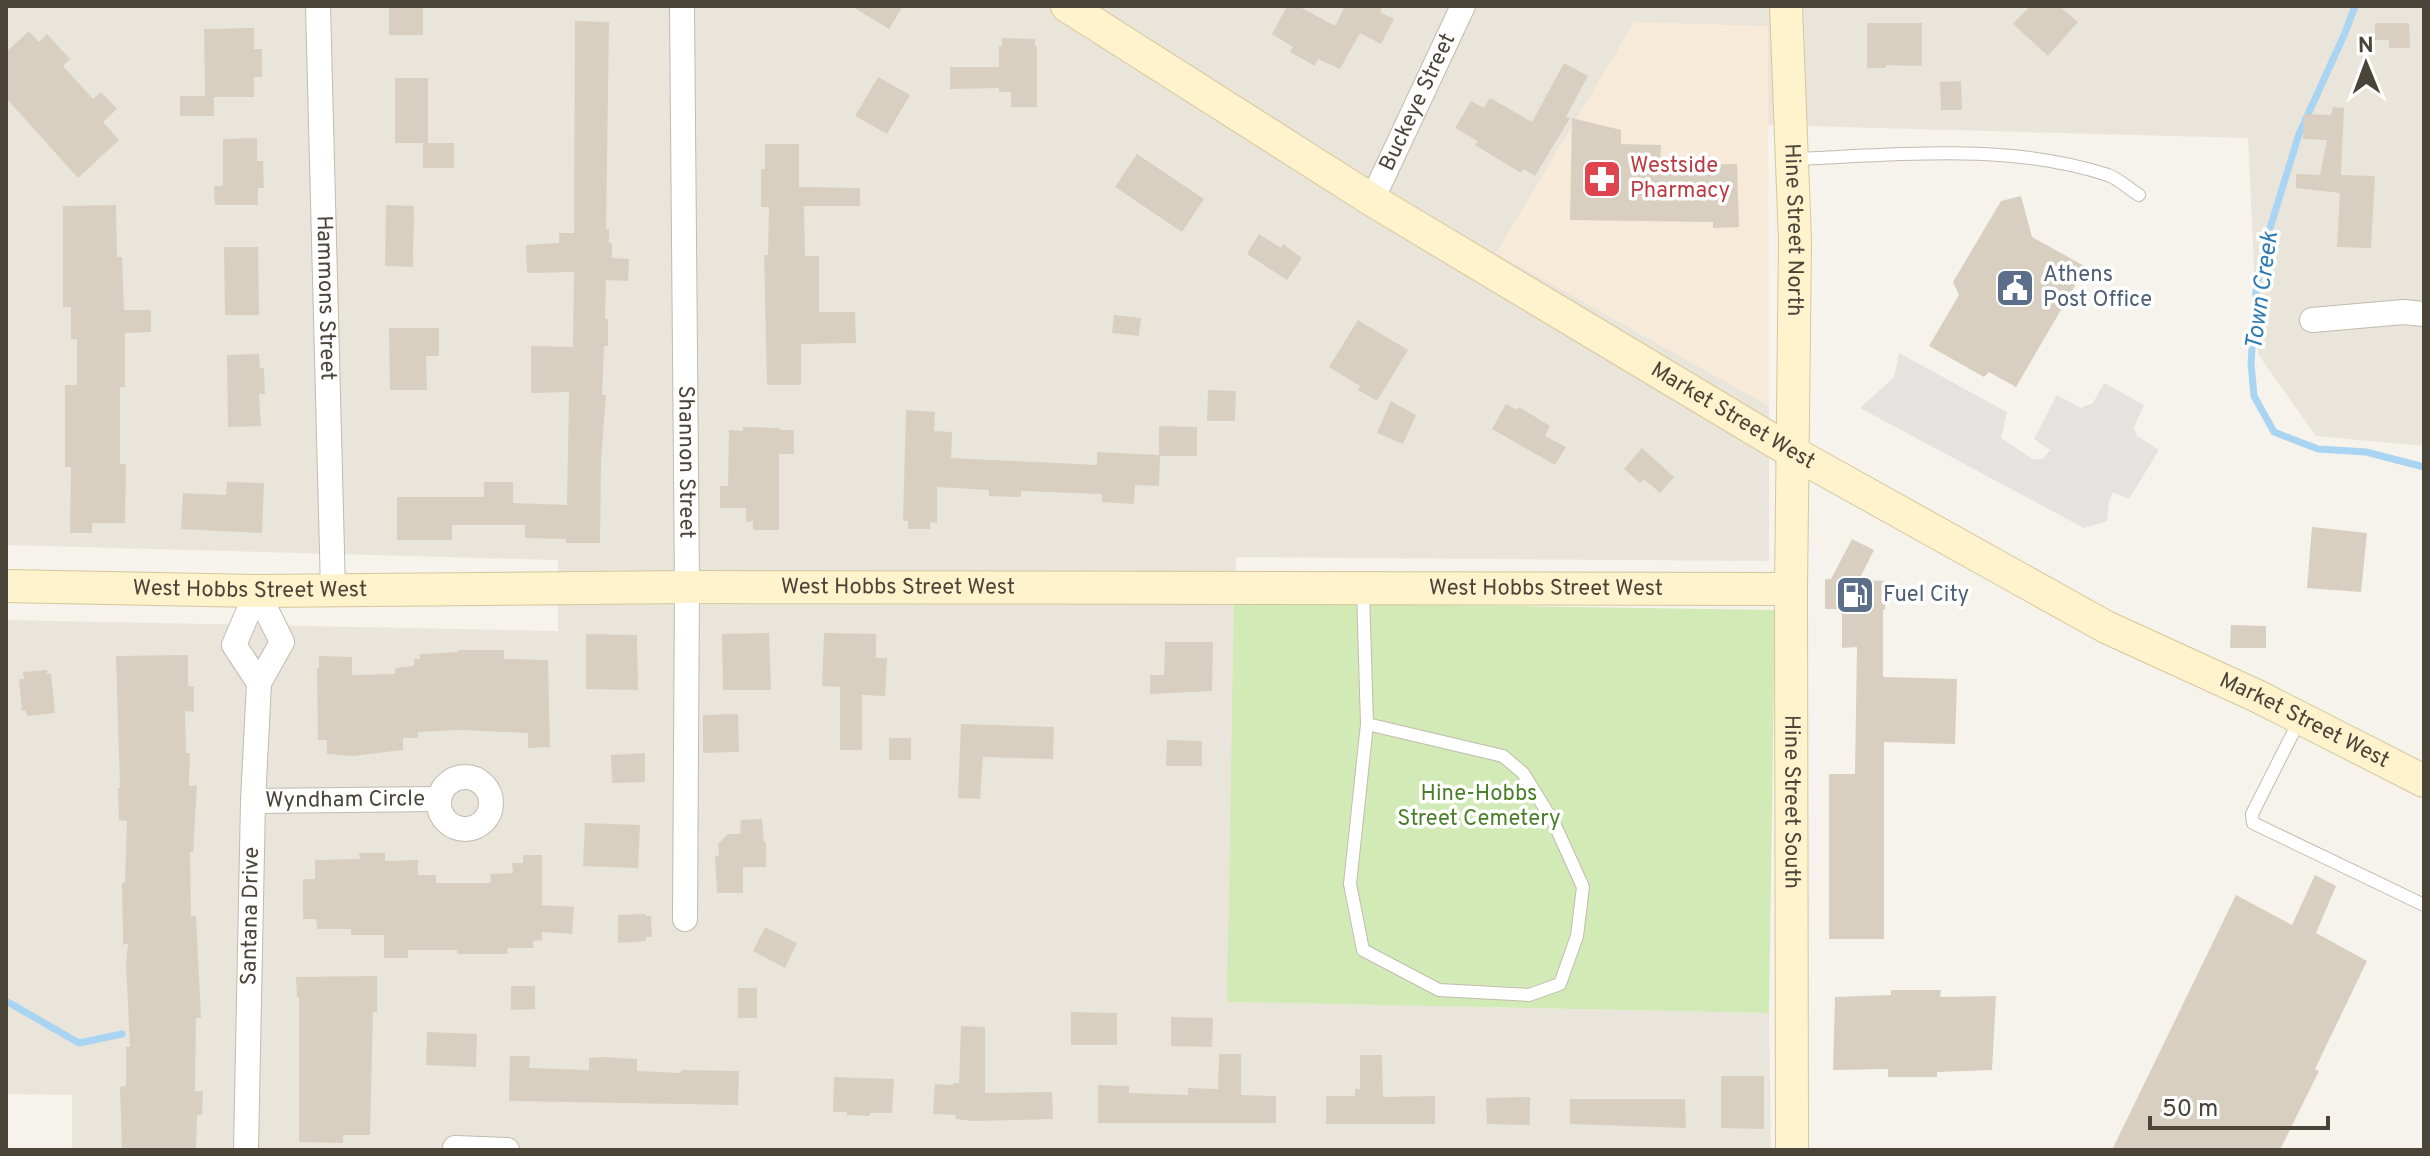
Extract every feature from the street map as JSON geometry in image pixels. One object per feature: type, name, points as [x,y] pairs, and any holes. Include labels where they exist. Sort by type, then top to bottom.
[{"type":"street","name":"Hammons Street","points":[[318,6],[333,590]]},
{"type":"street","name":"Shannon Street","points":[[682,6],[687,587],[685,919]]},
{"type":"street","name":"Market Street West","points":[[1067,6],[1372,200],[1794,453],[2106,627],[2300,718],[2424,781]]},
{"type":"street","name":"Buckeye Street","points":[[1372,200],[1463,6]]},
{"type":"street","name":"Hine Street North","points":[[1786,6],[1795,241],[1794,453]]},
{"type":"street","points":[[2312,320],[2404,312],[2424,314]]},
{"type":"street","name":"Hine Street South","points":[[1792,1150],[1791,589],[1794,453]]},
{"type":"street","name":"West Hobbs Street West","points":[[6,586],[257,591],[687,587],[1791,589]]},
{"type":"street","points":[[257,591],[234,645],[259,683]]},
{"type":"street","name":"Santana Drive","points":[[246,1150],[253,801],[259,683],[282,642],[257,591]]},
{"type":"street","name":"Wyndham Circle","points":[[253,801],[439,799]]},
{"type":"street","points":[[455,1148],[507,1150]]},
{"type":"lane","points":[[1790,159],[1993,154],[2051,162],[2110,176],[2139,195]]},
{"type":"lane","points":[[1363,588],[1367,724],[1350,884],[1363,950],[1439,990],[1529,995],[1560,984],[1577,936],[1583,887],[1554,823],[1523,773],[1503,756],[1367,724]]},
{"type":"lane","points":[[2300,718],[2252,814],[2253,823],[2424,905]]},
{"type":"shaded area","points":[[6,6],[2424,6],[2424,446],[2316,436],[2258,354],[2248,138],[1768,125],[1767,26],[1496,252],[1769,406],[1769,561],[1236,557],[1228,1002],[1769,1013],[1771,1150],[72,1150],[72,1095],[6,1094],[6,620],[558,631],[558,560],[6,545]]},
{"type":"shaded area","points":[[1634,22],[1768,26],[1769,406],[1496,253]]},
{"type":"shaded area","points":[[1899,353],[2007,412],[2001,438],[2034,460],[2044,458],[2050,450],[2034,439],[2057,395],[2081,408],[2093,403],[2104,383],[2144,405],[2134,427],[2137,436],[2159,450],[2129,499],[2113,492],[2107,521],[2084,528],[1860,408],[1894,377]]},
{"type":"green space","name":"Hine-Hobbs Street Cemetery","points":[[1234,602],[1775,610],[1769,1013],[1227,1002]]},
{"type":"building","points":[[389,6],[423,6],[423,35],[389,35]]},
{"type":"building","points":[[851,6],[903,6],[889,29]]},
{"type":"building","points":[[1287,6],[1298,6],[1335,26],[1345,6],[1383,6],[1380,12],[1394,19],[1381,44],[1360,33],[1340,69],[1318,59],[1315,66],[1290,52],[1293,47],[1272,34]]},
{"type":"building","points":[[2030,6],[2059,6],[2078,22],[2048,56],[2013,24]]},
{"type":"building","points":[[575,21],[609,22],[606,229],[609,229],[609,243],[612,243],[612,258],[629,259],[628,281],[606,280],[608,346],[604,346],[602,395],[606,395],[600,543],[525,538],[525,525],[452,525],[452,540],[397,540],[397,497],[484,497],[484,482],[513,482],[513,503],[567,505],[569,392],[531,393],[531,346],[573,347],[574,272],[527,273],[526,245],[559,243],[559,233],[574,233]]},
{"type":"building","points":[[1867,23],[1922,23],[1922,66],[1867,68]]},
{"type":"building","points":[[2375,23],[2409,23],[2410,48],[2389,48],[2389,40],[2375,40]]},
{"type":"building","points":[[254,28],[254,49],[262,49],[262,77],[254,77],[254,97],[214,97],[214,116],[180,116],[180,96],[205,96],[204,29]]},
{"type":"building","points":[[29,31],[39,42],[47,34],[70,59],[63,66],[93,99],[101,92],[117,109],[103,122],[119,140],[78,178],[6,98],[6,52]]},
{"type":"building","points":[[1002,38],[1035,39],[1037,107],[1011,107],[1011,92],[999,92],[999,88],[950,89],[950,67],[999,67]]},
{"type":"building","points":[[1564,63],[1588,76],[1566,117],[1570,118],[1535,176],[1523,169],[1521,173],[1475,145],[1478,141],[1455,128],[1471,101],[1484,108],[1490,98],[1532,122]]},
{"type":"building","points":[[878,77],[910,95],[887,134],[855,116]]},
{"type":"building","points":[[395,78],[428,78],[428,143],[395,143]]},
{"type":"building","points":[[1961,81],[1962,110],[1941,110],[1940,82]]},
{"type":"building","points":[[2333,107],[2344,108],[2341,175],[2375,176],[2371,248],[2337,247],[2340,193],[2296,188],[2296,174],[2320,175],[2327,140],[2303,139],[2304,114],[2331,115]]},
{"type":"building","points":[[1572,118],[1621,130],[1621,144],[1661,145],[1660,165],[1737,164],[1739,227],[1713,228],[1713,222],[1570,220]]},
{"type":"building","points":[[257,138],[257,161],[263,161],[264,188],[258,188],[258,205],[215,205],[214,186],[223,186],[223,139]]},
{"type":"building","points":[[423,143],[454,143],[454,168],[423,168]]},
{"type":"building","points":[[765,144],[799,144],[799,187],[860,188],[860,206],[804,206],[805,256],[819,256],[819,312],[855,312],[856,343],[801,344],[801,385],[767,385],[764,255],[768,255],[769,207],[761,207],[761,169],[765,169]]},
{"type":"building","points":[[1137,154],[1204,199],[1182,232],[1115,187]]},
{"type":"building","name":"Athens Post Office","points":[[2021,196],[2032,237],[2086,267],[2016,387],[1989,372],[1984,377],[1929,346],[1959,295],[1953,282],[2001,201]]},
{"type":"building","points":[[116,205],[117,257],[122,257],[124,310],[151,310],[151,332],[125,333],[125,387],[120,387],[120,464],[126,464],[125,523],[92,523],[92,533],[70,533],[71,467],[65,467],[65,385],[77,385],[77,339],[71,339],[71,307],[63,307],[63,206]]},
{"type":"building","points":[[386,205],[414,206],[413,267],[385,266]]},
{"type":"building","points":[[1259,234],[1281,248],[1283,244],[1302,258],[1287,280],[1247,254]]},
{"type":"building","points":[[224,247],[258,247],[259,315],[225,315]]},
{"type":"building","points":[[1114,315],[1141,318],[1139,336],[1112,333]]},
{"type":"building","points":[[1358,320],[1408,350],[1377,401],[1358,390],[1360,386],[1329,367]]},
{"type":"building","points":[[389,328],[439,328],[439,356],[426,356],[427,390],[390,390]]},
{"type":"building","points":[[259,354],[260,368],[264,368],[265,394],[259,394],[261,426],[228,427],[227,355]]},
{"type":"building","points":[[1208,390],[1236,391],[1235,421],[1207,421]]},
{"type":"building","points":[[1391,401],[1416,415],[1403,444],[1377,433]]},
{"type":"building","points":[[1506,404],[1517,410],[1519,407],[1550,426],[1545,436],[1566,447],[1555,465],[1492,429]]},
{"type":"building","points":[[906,410],[935,412],[934,431],[952,432],[951,458],[1097,465],[1097,452],[1159,455],[1159,426],[1197,427],[1197,456],[1160,456],[1159,486],[1135,485],[1134,504],[1102,502],[1102,494],[1021,491],[1021,497],[989,496],[989,490],[937,487],[937,523],[930,522],[930,529],[908,529],[908,521],[903,521]]},
{"type":"building","points":[[743,427],[794,430],[794,454],[779,454],[779,530],[753,530],[753,521],[746,522],[746,508],[720,508],[720,486],[728,486],[729,430],[743,431]]},
{"type":"building","points":[[1642,448],[1674,477],[1660,493],[1644,479],[1640,483],[1624,469]]},
{"type":"building","points":[[227,482],[264,483],[262,533],[181,529],[183,493],[226,495]]},
{"type":"building","points":[[2312,527],[2367,533],[2361,592],[2307,588]]},
{"type":"building","points":[[1852,539],[1874,550],[1859,580],[1886,581],[1883,677],[1957,679],[1955,744],[1884,742],[1884,939],[1829,939],[1829,774],[1855,774],[1857,647],[1842,648],[1842,609],[1825,609],[1825,579],[1831,579]]},
{"type":"building","points":[[2231,625],[2266,626],[2266,648],[2230,648]]},
{"type":"building","points":[[769,633],[771,690],[723,690],[722,634]]},
{"type":"building","points":[[824,633],[876,634],[876,658],[887,658],[885,696],[862,695],[862,750],[840,750],[840,687],[822,686]]},
{"type":"building","points":[[586,634],[637,635],[638,690],[586,689]]},
{"type":"building","points":[[1165,642],[1213,642],[1212,691],[1150,694],[1150,675],[1164,675]]},
{"type":"building","points":[[504,650],[504,659],[548,660],[550,747],[528,748],[528,733],[461,730],[418,732],[418,738],[403,738],[403,750],[353,756],[327,754],[327,740],[318,740],[319,656],[352,657],[352,675],[395,674],[395,668],[414,666],[414,659],[420,659],[420,654]]},
{"type":"building","points":[[188,655],[188,686],[194,687],[194,712],[185,711],[186,753],[190,753],[189,786],[197,785],[193,852],[190,852],[191,916],[196,916],[201,1018],[196,1018],[195,1091],[203,1091],[202,1115],[197,1115],[196,1150],[122,1150],[120,1087],[126,1086],[126,1047],[130,1047],[128,944],[123,944],[122,883],[125,883],[127,821],[119,820],[116,656]]},
{"type":"building","points":[[47,670],[47,674],[51,674],[55,713],[27,716],[26,710],[22,711],[19,679],[24,679],[23,672]]},
{"type":"building","points":[[738,714],[739,752],[703,753],[703,715]]},
{"type":"building","points":[[961,724],[1054,727],[1053,759],[983,757],[980,799],[958,798]]},
{"type":"building","points":[[889,738],[911,738],[911,760],[889,760]]},
{"type":"building","points":[[1167,740],[1202,741],[1202,766],[1166,766]]},
{"type":"building","points":[[645,753],[645,782],[612,783],[611,755]]},
{"type":"building","points":[[762,819],[766,867],[743,867],[743,893],[717,893],[715,856],[719,856],[718,844],[728,834],[740,834],[741,820]]},
{"type":"building","points":[[585,823],[640,825],[638,868],[583,866]]},
{"type":"building","points":[[359,853],[385,853],[385,861],[418,860],[418,875],[436,875],[436,883],[491,883],[490,874],[513,873],[512,863],[523,863],[523,855],[542,855],[542,905],[574,907],[572,934],[542,932],[542,940],[533,941],[534,948],[507,948],[508,954],[408,950],[408,958],[384,958],[384,935],[351,935],[351,929],[317,929],[316,919],[303,919],[303,879],[315,879],[315,860],[360,859]]},
{"type":"building","points":[[2315,875],[2336,886],[2316,933],[2367,961],[2280,1150],[2112,1150],[2236,895],[2292,925]]},
{"type":"building","points":[[618,915],[651,916],[652,937],[646,937],[646,941],[618,943]]},
{"type":"building","points":[[765,927],[797,943],[785,968],[753,951]]},
{"type":"building","points":[[377,976],[377,1012],[373,1012],[370,1135],[343,1135],[343,1143],[299,1142],[299,997],[296,977]]},
{"type":"building","points":[[511,986],[535,986],[535,1009],[511,1010]]},
{"type":"building","points":[[738,988],[757,988],[757,1018],[738,1018]]},
{"type":"building","points":[[1891,990],[1941,990],[1940,997],[1996,996],[1992,1070],[1937,1072],[1937,1077],[1888,1077],[1888,1069],[1833,1070],[1835,997],[1891,995]]},
{"type":"building","points":[[1071,1012],[1117,1013],[1117,1045],[1071,1045]]},
{"type":"building","points":[[1171,1017],[1213,1018],[1212,1047],[1171,1046]]},
{"type":"building","points":[[961,1026],[985,1027],[985,1093],[1052,1092],[1053,1119],[974,1121],[955,1119],[956,1115],[933,1114],[935,1084],[959,1083]]},
{"type":"building","points":[[427,1032],[477,1034],[476,1067],[426,1065]]},
{"type":"building","points":[[1219,1054],[1241,1054],[1241,1095],[1276,1096],[1276,1123],[1098,1123],[1098,1085],[1129,1086],[1129,1093],[1188,1095],[1188,1088],[1218,1089]]},
{"type":"building","points":[[1360,1055],[1382,1055],[1383,1097],[1435,1096],[1435,1124],[1326,1124],[1326,1096],[1355,1096],[1355,1089],[1360,1089]]},
{"type":"building","points":[[510,1056],[530,1056],[529,1068],[589,1070],[589,1058],[603,1057],[637,1059],[637,1071],[739,1071],[738,1105],[509,1101]]},
{"type":"building","points":[[1721,1076],[1764,1076],[1764,1129],[1721,1128]]},
{"type":"building","points":[[834,1077],[894,1079],[892,1113],[870,1113],[870,1116],[833,1112]]},
{"type":"building","points":[[1530,1097],[1530,1125],[1487,1124],[1486,1098]]},
{"type":"building","points":[[1570,1099],[1685,1099],[1686,1128],[1570,1124]]},
{"type":"waterway","name":"Town Creek","points":[[2355,6],[2299,134],[2266,241],[2256,291],[2251,363],[2254,396],[2274,432],[2318,449],[2366,452],[2424,467]]},
{"type":"waterway","points":[[6,1001],[79,1043],[122,1034]]},
{"type":"place","name":"Westside Pharmacy","points":[[1602,179]]},
{"type":"place","name":"Athens Post Office","points":[[2015,288]]},
{"type":"place","name":"Fuel City","points":[[1855,595]]}]
